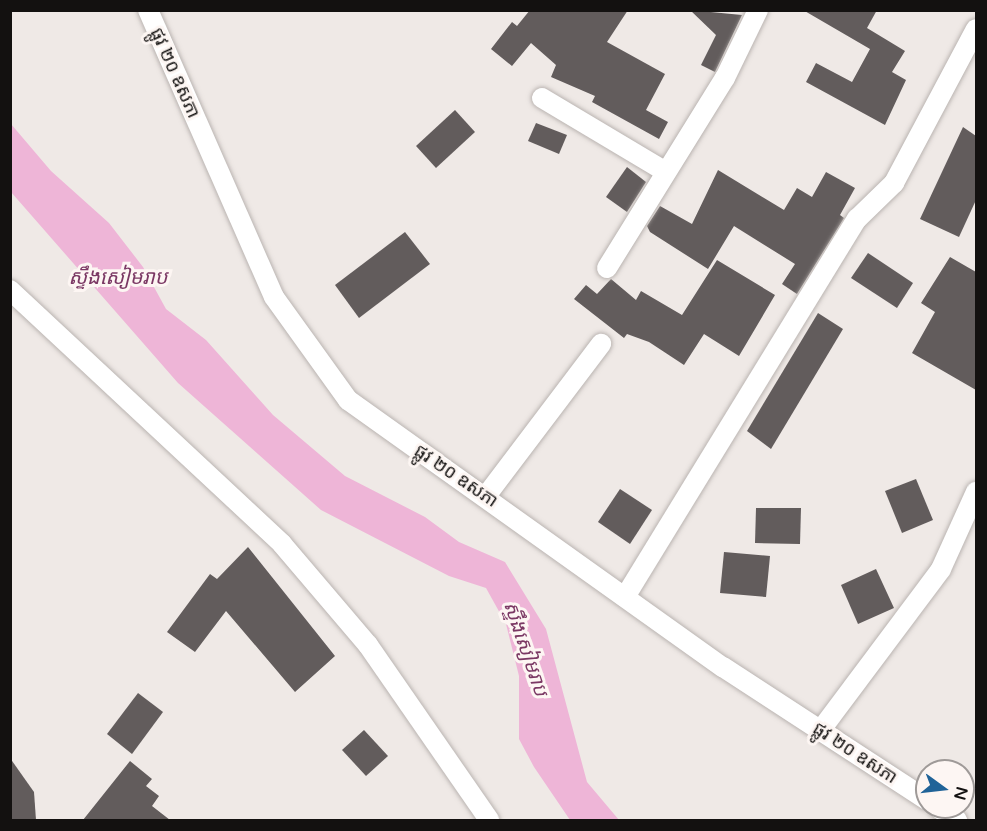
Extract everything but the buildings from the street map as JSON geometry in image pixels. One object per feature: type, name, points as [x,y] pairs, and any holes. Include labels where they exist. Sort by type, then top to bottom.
[{"type":"street","name":"ផ្លូវ ២០ ឧសភា","points":[[148,10],[287,320],[348,400],[625,597],[915,793]]},
{"type":"street","points":[[607,268],[725,78],[758,10]]},
{"type":"street","points":[[625,597],[857,219],[894,183],[976,29]]},
{"type":"street","points":[[542,98],[666,172]]},
{"type":"street","points":[[10,290],[290,553],[368,645],[489,820]]},
{"type":"street","points":[[486,496],[601,344]]},
{"type":"street","points":[[820,731],[934,579],[976,492]]},
{"type":"water","name":"ស្ទឹងសៀមរាប","points":[[11,124],[51,171],[109,223],[143,267],[166,309],[206,340],[273,415],[345,476],[425,517],[459,542],[505,562],[546,629],[587,782],[619,820],[570,820],[534,767],[519,739],[519,676],[506,624],[486,588],[449,576],[321,510],[178,383],[11,192]]}]
